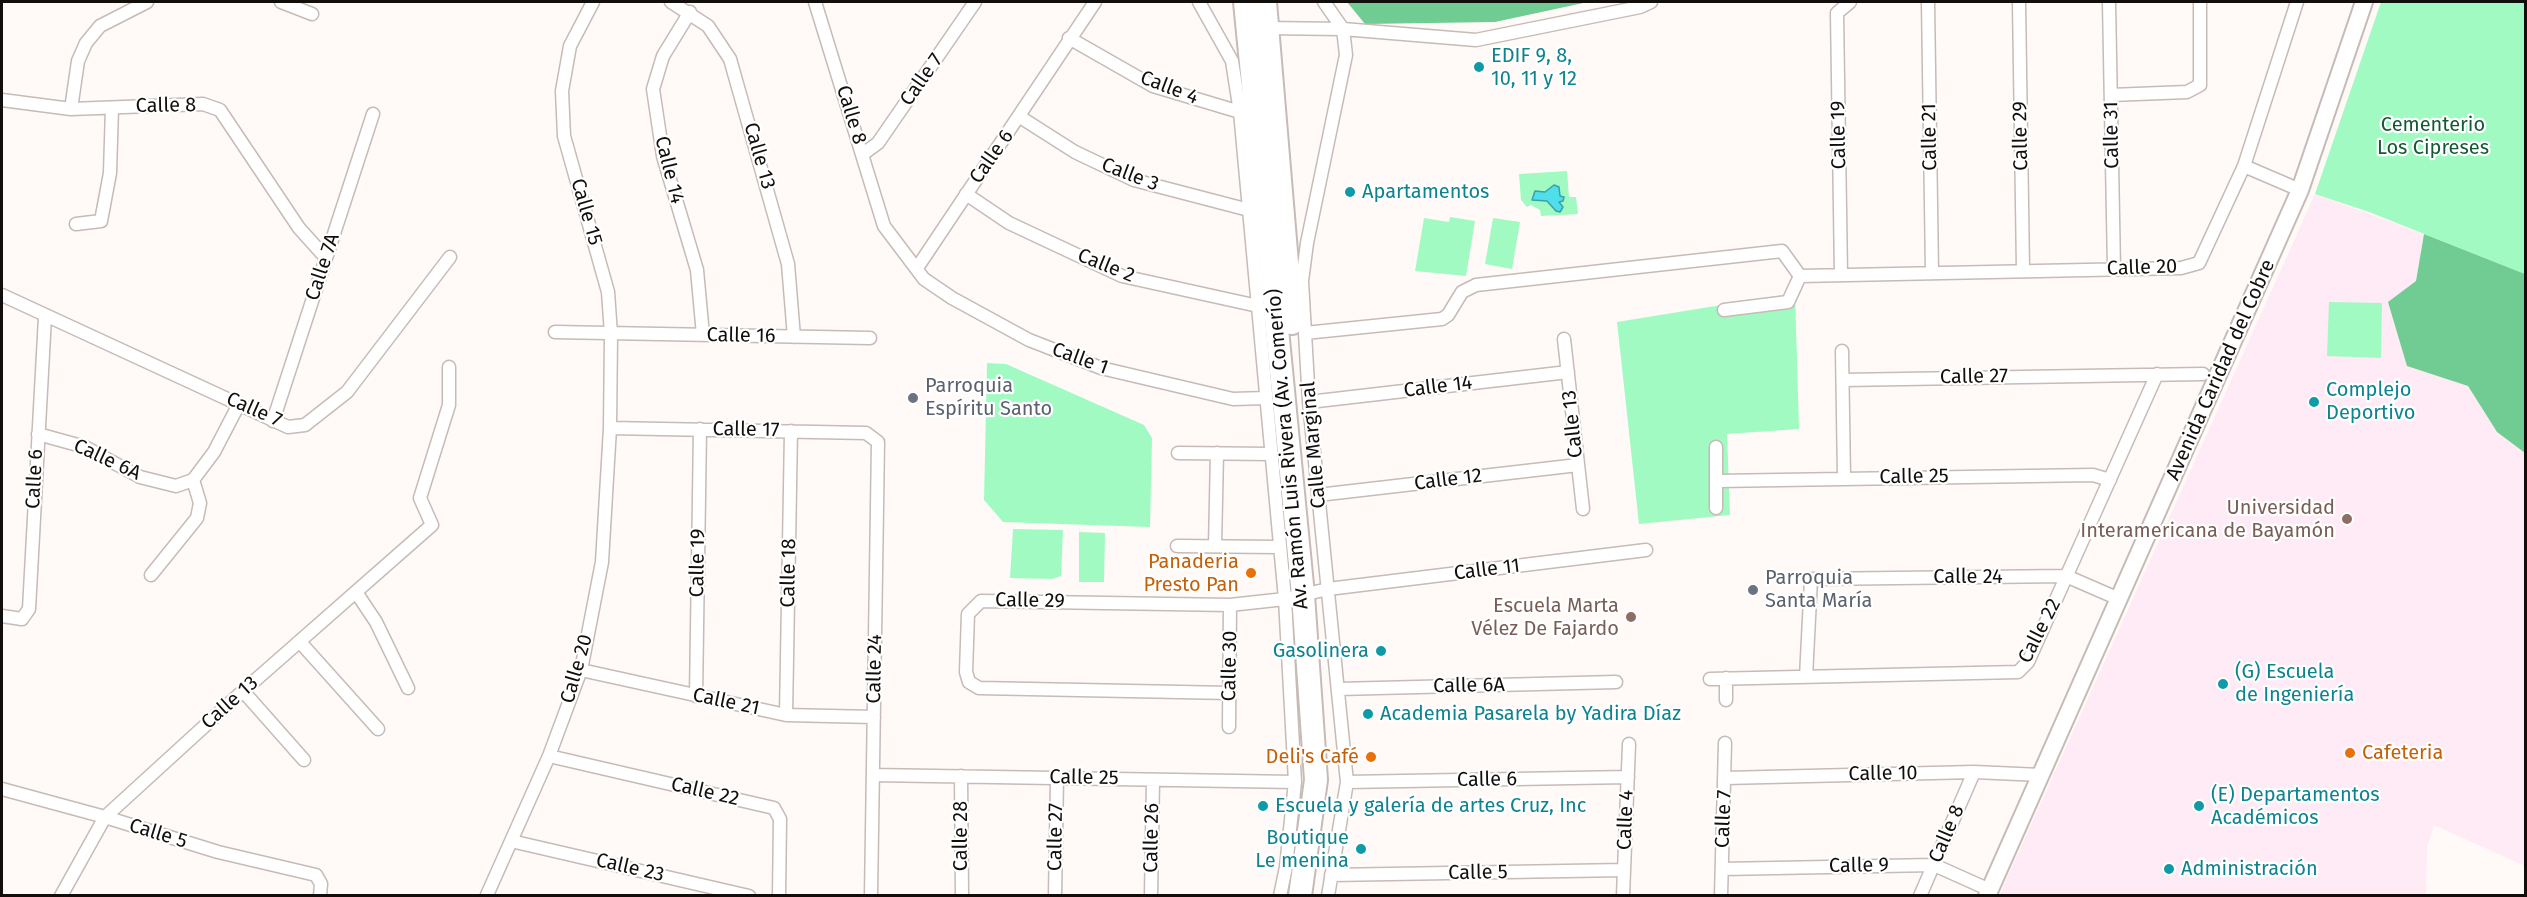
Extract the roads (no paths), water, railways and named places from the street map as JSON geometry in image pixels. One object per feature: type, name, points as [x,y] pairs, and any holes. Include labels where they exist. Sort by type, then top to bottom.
[{"type":"highway","name":"Av. Ramón Luis Rivera (Av. Comerío)","points":[[1245,2],[1259,27]]},
{"type":"highway","name":"Av. Ramón Luis Rivera (Av. Comerío)","points":[[1265,2],[1259,27],[1308,594],[1328,778],[1313,896]]},
{"type":"highway","name":"Av. Ramón Luis Rivera (Av. Comerío)","points":[[1300,896],[1316,780],[1308,594]]},
{"type":"street","points":[[71,109],[78,61],[86,43],[100,26],[147,2]]},
{"type":"street","points":[[281,2],[312,14]]},
{"type":"street","name":"Calle 15","points":[[593,2],[570,46],[562,102],[564,136],[608,292],[611,334],[609,428]]},
{"type":"street","name":"Calle 13","points":[[671,2],[690,12],[708,26],[730,59],[788,264],[794,337]]},
{"type":"street","name":"Calle 8","points":[[818,2],[884,226],[917,268]]},
{"type":"street","name":"Calle 7","points":[[863,154],[878,143],[975,2]]},
{"type":"street","name":"Calle 6","points":[[917,268],[1095,2]]},
{"type":"street","name":"Calle Marginal","points":[[1198,2],[1232,62],[1240,112],[1279,547],[1308,594],[1338,689],[1347,782],[1328,896]]},
{"type":"street","points":[[1324,2],[1343,29]]},
{"type":"street","points":[[1259,27],[1343,29],[1476,40],[1640,7],[1651,2]]},
{"type":"street","name":"Calle 19","points":[[1841,275],[1837,14],[1850,2]]},
{"type":"street","name":"Calle 21","points":[[1928,2],[1932,272]]},
{"type":"street","name":"Calle 29","points":[[2019,2],[2023,270]]},
{"type":"street","name":"Calle 31","points":[[2109,2],[2114,269]]},
{"type":"street","points":[[2111,95],[2187,92],[2200,85],[2200,2]]},
{"type":"street","name":"Calle 20","points":[[1800,276],[2181,268],[2199,263],[2244,166],[2296,2]]},
{"type":"street","name":"Avenida Caridad del Cobre","points":[[1989,893],[2300,190],[2364,2]]},
{"type":"street","name":"Calle 14","points":[[690,12],[663,56],[653,89],[663,156],[696,270],[703,335]]},
{"type":"street","name":"Calle Marginal","points":[[1280,896],[1286,867],[1295,782],[1308,594],[1318,495],[1309,402],[1302,281],[1307,243],[1341,91],[1346,55],[1343,29]]},
{"type":"street","name":"Calle 4","points":[[1070,38],[1153,86],[1240,112]]},
{"type":"street","name":"Calle 8","points":[[2,100],[71,109],[203,104],[220,110],[299,228],[326,258]]},
{"type":"street","points":[[76,224],[101,221],[111,173],[112,108]]},
{"type":"street","name":"Calle 7A","points":[[273,421],[373,114]]},
{"type":"street","name":"Calle 3","points":[[1020,117],[1075,152],[1134,180],[1249,210]]},
{"type":"street","points":[[2244,166],[2300,190]]},
{"type":"street","name":"Calle 2","points":[[966,194],[1009,223],[1122,276],[1258,306]]},
{"type":"street","points":[[1305,333],[1433,321],[1448,315],[1462,292],[1471,287],[1520,280],[1782,251],[1800,276],[1788,302],[1724,310]]},
{"type":"street","name":"Calle 7","points":[[2,296],[288,427],[305,424],[347,392],[450,257]]},
{"type":"street","name":"Calle 1","points":[[917,268],[924,279],[951,298],[1029,340],[1101,368],[1233,399],[1265,398]]},
{"type":"street","name":"Calle 6","points":[[2,616],[22,619],[29,609],[45,317]]},
{"type":"street","name":"Calle 16","points":[[555,332],[870,338]]},
{"type":"street","name":"Calle 13","points":[[1564,339],[1583,509]]},
{"type":"street","points":[[1842,351],[1844,478]]},
{"type":"street","name":"Calle 13","points":[[61,896],[105,817],[243,691],[432,525],[420,498],[449,405],[449,367]]},
{"type":"street","name":"Calle 14","points":[[1309,402],[1568,372]]},
{"type":"street","name":"Calle 22","points":[[1710,679],[2018,672],[2028,662],[2157,374]]},
{"type":"street","name":"Calle 27","points":[[1843,380],[2203,374]]},
{"type":"street","points":[[151,575],[197,518],[200,503],[193,480],[218,448],[239,404]]},
{"type":"street","name":"Calle 20","points":[[487,895],[549,756],[581,670],[602,562],[609,428]]},
{"type":"street","name":"Calle 17","points":[[609,428],[866,433],[878,442]]},
{"type":"street","name":"Calle 19","points":[[696,696],[700,429]]},
{"type":"street","name":"Calle 18","points":[[786,715],[791,431]]},
{"type":"street","name":"Calle 6A","points":[[38,434],[85,447],[140,477],[176,486],[193,480]]},
{"type":"street","name":"Calle 24","points":[[871,896],[878,442]]},
{"type":"street","points":[[1716,447],[1716,508]]},
{"type":"street","points":[[1178,453],[1271,454]]},
{"type":"street","points":[[1215,546],[1217,453]]},
{"type":"street","name":"Calle 12","points":[[1318,495],[1578,465]]},
{"type":"street","name":"Calle 25","points":[[1717,481],[2092,475],[2110,480]]},
{"type":"street","points":[[1177,546],[1279,547]]},
{"type":"street","name":"Calle 11","points":[[1308,594],[1646,550]]},
{"type":"street","name":"Calle 24","points":[[1806,677],[1811,579],[2066,576],[2119,599]]},
{"type":"street","points":[[356,592],[376,622],[408,688]]},
{"type":"street","name":"Calle 29","points":[[1230,693],[979,688],[969,682],[966,672],[968,614],[981,601],[1230,605],[1308,594]]},
{"type":"street","name":"Calle 30","points":[[1229,727],[1230,605]]},
{"type":"street","points":[[300,642],[378,729]]},
{"type":"street","name":"Calle 21","points":[[581,670],[786,715],[874,717]]},
{"type":"street","points":[[1726,678],[1726,700]]},
{"type":"street","name":"Calle 6A","points":[[1338,689],[1616,682]]},
{"type":"street","points":[[243,691],[304,760]]},
{"type":"street","name":"Calle 7","points":[[1721,896],[1725,743]]},
{"type":"street","name":"Calle 4","points":[[1623,896],[1629,744]]},
{"type":"street","name":"Calle 22","points":[[549,756],[774,808],[780,819],[779,896]]},
{"type":"street","name":"Calle 8","points":[[1920,896],[1974,772]]},
{"type":"street","name":"Calle 10","points":[[1725,778],[1974,772],[2041,775]]},
{"type":"street","name":"Calle 25","points":[[873,775],[1295,782]]},
{"type":"street","name":"Calle 28","points":[[961,776],[962,896]]},
{"type":"street","name":"Calle 6","points":[[1347,782],[1628,777]]},
{"type":"street","name":"Calle 27","points":[[1055,896],[1057,778]]},
{"type":"street","name":"Calle 26","points":[[1151,896],[1153,780]]},
{"type":"street","name":"Calle 5","points":[[2,789],[105,817],[218,852],[316,875],[321,884],[320,896]]},
{"type":"street","name":"Calle 23","points":[[511,841],[749,896]]},
{"type":"street","name":"Calle 9","points":[[1722,869],[1934,865],[1989,893]]},
{"type":"street","name":"Calle 5","points":[[1331,875],[1624,870]]},
{"type":"water","points":[[1554,185],[1559,187],[1560,196],[1564,197],[1563,201],[1559,202],[1563,207],[1560,212],[1556,211],[1547,201],[1532,200],[1535,191],[1545,192]]},
{"type":"place","name":"EDIF 9, 8, 10, 11 y 12","points":[[1479,67]]},
{"type":"place","name":"Apartamentos","points":[[1350,192]]},
{"type":"place","name":"Parroquia Espíritu Santo","points":[[913,398]]},
{"type":"place","name":"Complejo Deportivo","points":[[2314,402]]},
{"type":"place","name":"Universidad Interamericana de Bayamón","points":[[2347,519]]},
{"type":"place","name":"Panaderia Presto Pan","points":[[1251,573]]},
{"type":"place","name":"Parroquia Santa María","points":[[1753,590]]},
{"type":"place","name":"Escuela Marta Vélez De Fajardo","points":[[1631,617]]},
{"type":"place","name":"Gasolinera","points":[[1381,651]]},
{"type":"place","name":"(G) Escuela de Ingeniería","points":[[2223,684]]},
{"type":"place","name":"Academia Pasarela by Yadira Díaz","points":[[1368,714]]},
{"type":"place","name":"Cafeteria","points":[[2350,753]]},
{"type":"place","name":"Deli's Café","points":[[1371,757]]},
{"type":"place","name":"Escuela y galería de artes Cruz, Inc","points":[[1263,806]]},
{"type":"place","name":"(E) Departamentos Académicos","points":[[2199,806]]},
{"type":"place","name":"Boutique Le menina","points":[[1361,849]]},
{"type":"place","name":"Administración","points":[[2169,869]]},
{"type":"park label","name":"Cementerio Los Cipreses","points":[[2433,136]]}]
